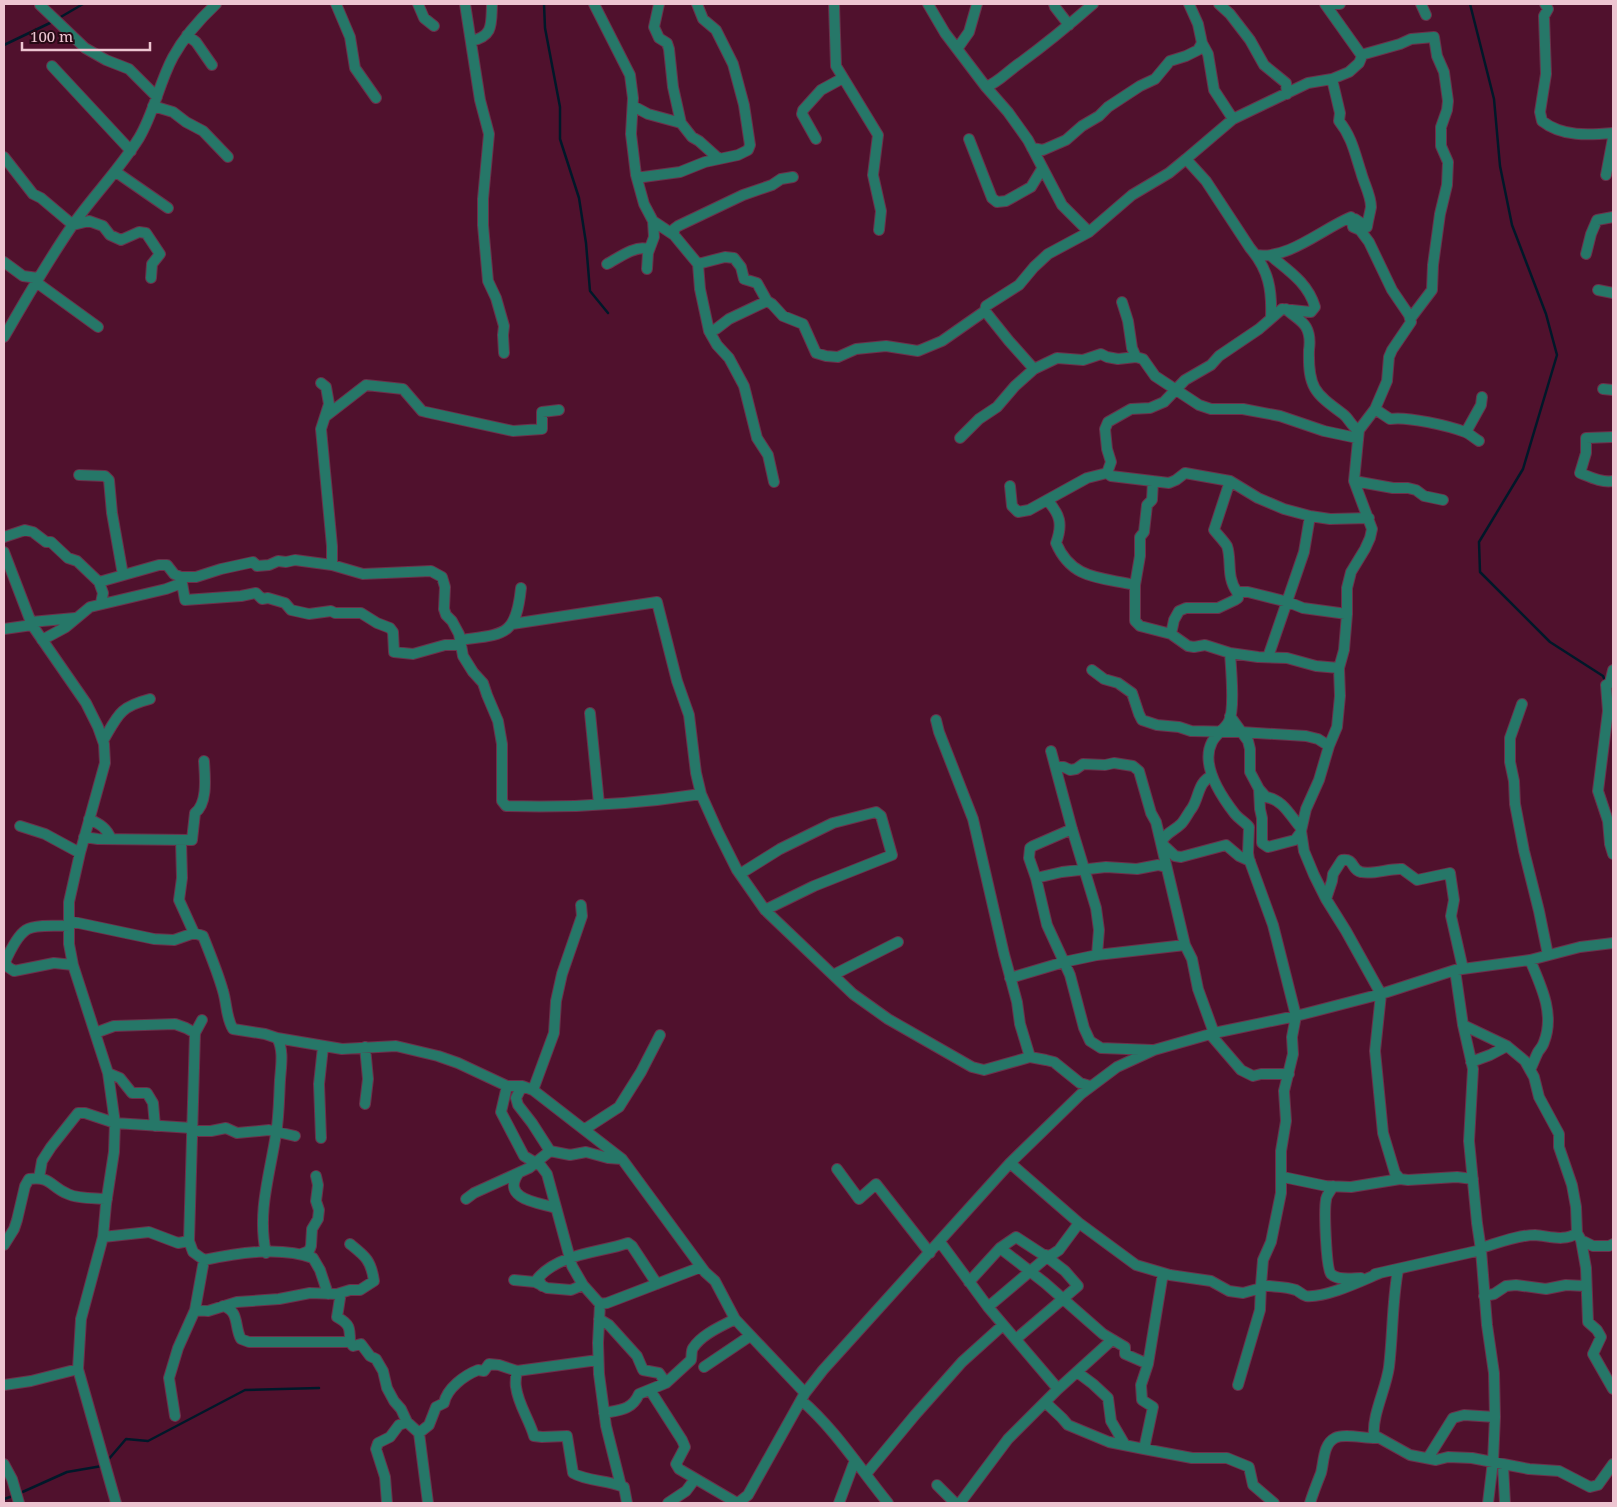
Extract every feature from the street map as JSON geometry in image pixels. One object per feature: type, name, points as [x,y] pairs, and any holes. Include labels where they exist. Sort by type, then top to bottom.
[{"type":"street","points":[[4,337],[37,280],[73,225],[131,151],[143,131],[173,58],[187,35],[216,4]]},
{"type":"street","points":[[336,4],[350,37],[355,68],[376,98]]},
{"type":"street","points":[[418,4],[424,18],[434,26]]},
{"type":"street","points":[[465,4],[480,100],[489,134],[483,199],[486,268],[488,281],[496,298],[504,326],[504,353]]},
{"type":"street","points":[[471,41],[482,39],[489,32],[492,4]]},
{"type":"street","points":[[594,4],[630,75],[633,106],[631,134],[636,175],[644,204],[653,221],[654,237],[648,253],[646,269]]},
{"type":"street","points":[[659,4],[654,27],[659,38],[667,43],[669,49],[673,87],[681,123],[692,137],[699,140],[719,159]]},
{"type":"street","points":[[636,175],[643,177],[680,172],[706,162],[738,155],[748,150],[750,145],[744,106],[733,64],[716,30],[703,19],[696,4]]},
{"type":"street","points":[[834,4],[836,66],[878,134],[873,175],[881,211],[879,230]]},
{"type":"street","points":[[928,4],[945,32],[986,87],[1008,112],[1032,148],[1062,205],[1089,232]]},
{"type":"street","points":[[957,48],[969,32],[978,4]]},
{"type":"street","points":[[1054,4],[1055,8],[1069,25]]},
{"type":"street","points":[[986,87],[995,84],[1093,4]]},
{"type":"street","points":[[1189,4],[1198,24],[1202,43],[1208,54],[1214,90],[1233,119]]},
{"type":"street","points":[[1219,4],[1230,14],[1250,40],[1264,65],[1286,83],[1287,94]]},
{"type":"street","points":[[1326,4],[1340,4]]},
{"type":"street","points":[[698,264],[725,257],[734,258],[741,267],[744,279],[757,283],[767,302],[772,304],[783,316],[803,324],[816,353],[838,357],[856,348],[886,346],[918,351],[942,341],[985,311],[986,306],[1019,285],[1048,254],[1089,232],[1132,195],[1169,173],[1233,119],[1308,83],[1332,79],[1350,72],[1359,63],[1361,55],[1326,4]]},
{"type":"street","points":[[1421,4],[1426,15]]},
{"type":"street","points":[[1546,4],[1548,9],[1544,16],[1546,74],[1540,112],[1542,122],[1552,129],[1566,133],[1612,138],[1606,175]]},
{"type":"street","points":[[40,5],[85,48],[106,60],[128,69],[155,101],[203,131],[228,156]]},
{"type":"street","points":[[187,35],[196,42],[212,65]]},
{"type":"street","points":[[1361,55],[1411,39],[1434,37],[1437,56],[1444,72],[1448,110],[1441,127],[1441,146],[1448,162],[1447,185],[1440,214],[1432,290],[1410,319]]},
{"type":"street","points":[[1032,148],[1043,150],[1066,140],[1082,126],[1099,116],[1108,107],[1140,86],[1155,79],[1170,61],[1198,50],[1202,43]]},
{"type":"street","points":[[52,66],[131,151]]},
{"type":"street","points":[[816,139],[802,114],[803,110],[821,90],[843,78]]},
{"type":"street","points":[[1332,79],[1340,113],[1339,121],[1354,146],[1371,206],[1367,226],[1351,217]]},
{"type":"street","points":[[633,106],[648,114],[681,123]]},
{"type":"street","points":[[969,139],[992,198],[997,202],[1006,201],[1031,188],[1042,169]]},
{"type":"street","points":[[4,157],[33,194],[41,198],[73,225]]},
{"type":"street","points":[[1186,159],[1206,182],[1256,255],[1270,283],[1272,296],[1271,317]]},
{"type":"street","points":[[116,172],[168,208]]},
{"type":"street","points":[[674,235],[674,229],[678,226],[742,195],[793,177]]},
{"type":"street","points":[[1260,809],[1262,842],[1264,846],[1268,847],[1295,840],[1301,830],[1306,809],[1319,780],[1337,727],[1340,696],[1339,668],[1344,650],[1348,614],[1348,588],[1351,572],[1370,538],[1372,529],[1354,481],[1358,434],[1375,409],[1387,381],[1389,357],[1392,350],[1411,322],[1409,315],[1392,290],[1369,242],[1360,230],[1352,227],[1351,217]]},
{"type":"street","points":[[1256,255],[1266,257],[1287,251],[1338,222],[1351,217]]},
{"type":"street","points":[[1586,254],[1590,234],[1597,220],[1613,217]]},
{"type":"street","points":[[73,225],[89,221],[103,226],[110,235],[121,240],[139,232],[146,234],[160,254],[152,264],[151,278]]},
{"type":"street","points":[[653,221],[674,235],[698,264],[700,289],[709,331],[717,345],[729,358],[744,386],[757,438],[768,455],[774,482]]},
{"type":"street","points":[[608,264],[642,247],[647,249],[648,253]]},
{"type":"street","points":[[1287,251],[1285,264],[1287,270]]},
{"type":"street","points":[[1107,473],[1111,462],[1107,449],[1105,429],[1108,422],[1131,409],[1150,408],[1164,402],[1185,380],[1211,365],[1219,356],[1259,329],[1282,309],[1311,312],[1315,307],[1313,299],[1301,280],[1271,256]]},
{"type":"street","points":[[4,262],[23,276],[37,280],[98,327]]},
{"type":"street","points":[[1598,290],[1613,293]]},
{"type":"street","points":[[709,331],[767,302]]},
{"type":"street","points":[[1122,302],[1128,320],[1132,348],[1136,356]]},
{"type":"street","points":[[1286,309],[1307,328],[1310,340],[1308,370],[1313,387],[1327,402],[1347,417],[1358,434]]},
{"type":"street","points":[[985,311],[1008,342],[1034,370]]},
{"type":"street","points":[[960,438],[979,419],[996,407],[1015,386],[1034,370],[1057,358],[1083,360],[1100,354],[1118,359],[1136,356],[1143,359],[1155,376],[1193,403],[1211,409],[1243,409],[1280,416],[1324,431],[1358,434]]},
{"type":"street","points":[[1185,380],[1183,390],[1185,396]]},
{"type":"street","points":[[320,383],[326,388],[329,404],[321,430],[321,445],[332,546],[332,565]]},
{"type":"street","points":[[326,416],[366,385],[403,389],[422,411],[446,418],[513,431],[542,429],[542,412],[560,410]]},
{"type":"street","points":[[1466,432],[1480,405],[1482,396]]},
{"type":"street","points":[[1375,409],[1390,419],[1398,418],[1436,424],[1466,432],[1479,441]]},
{"type":"street","points":[[1613,437],[1586,438],[1586,453],[1580,473],[1594,479],[1613,481]]},
{"type":"street","points":[[1010,486],[1012,506],[1018,512],[1029,510],[1087,478],[1107,473],[1111,476],[1169,483],[1186,473],[1230,481],[1258,498],[1284,509],[1310,516],[1330,519],[1369,518]]},
{"type":"street","points":[[79,475],[105,476],[109,480],[112,513],[123,575]]},
{"type":"street","points":[[1153,481],[1152,500],[1147,505],[1144,532],[1140,538],[1140,556],[1135,585],[1135,621],[1140,626],[1171,634],[1188,646],[1205,645],[1258,658],[1287,658],[1316,666],[1339,668]]},
{"type":"street","points":[[1171,634],[1174,620],[1179,611],[1186,608],[1218,608],[1238,598],[1229,570],[1227,546],[1214,530],[1230,481]]},
{"type":"street","points":[[1354,481],[1393,488],[1408,488],[1416,490],[1424,496],[1442,500]]},
{"type":"street","points":[[1047,500],[1057,512],[1059,520],[1060,533],[1056,543],[1071,566],[1081,573],[1135,585]]},
{"type":"street","points":[[1268,657],[1304,552],[1310,516]]},
{"type":"street","points":[[4,537],[25,530],[33,532],[46,542],[50,542],[68,558],[77,561],[98,582],[103,593],[101,603]]},
{"type":"street","points":[[4,552],[32,624],[86,703],[98,726],[103,741],[105,763],[84,837],[69,902],[69,944],[73,965],[108,1073],[115,1123],[114,1152],[103,1237],[81,1319],[78,1369],[116,1503]]},
{"type":"street","points":[[98,582],[159,565],[167,565],[174,574],[181,577],[196,577],[253,562],[257,566],[269,565],[278,561],[295,560],[332,565],[363,574],[431,571],[442,577],[445,587],[444,609],[446,615],[452,621],[459,634],[462,656],[473,672],[484,683],[498,721],[502,744],[502,800],[506,806],[536,807],[599,804],[659,800],[701,794]]},
{"type":"street","points":[[42,640],[66,627],[90,607],[182,583],[185,600],[241,596],[256,593],[262,599],[273,599],[285,603],[291,610],[309,614],[331,611],[335,613],[361,613],[377,623],[390,628],[393,632],[394,652],[414,654],[498,635],[511,627],[519,605],[521,588]]},
{"type":"street","points":[[1237,592],[1248,592],[1288,602],[1303,608],[1348,614]]},
{"type":"street","points":[[512,624],[657,602],[677,680],[689,716],[696,772],[701,794],[740,874],[765,910],[852,994],[888,1019],[972,1067],[984,1070],[1030,1058],[1054,1062],[1080,1083],[1090,1086]]},
{"type":"street","points":[[4,629],[78,618]]},
{"type":"street","points":[[1230,652],[1232,678],[1229,722],[1211,742],[1208,766],[1236,816],[1246,823],[1250,831]]},
{"type":"street","points":[[1092,670],[1104,678],[1118,683],[1132,693],[1138,714],[1142,720],[1156,725],[1179,727],[1191,731],[1306,736],[1318,739],[1329,746]]},
{"type":"street","points":[[1613,670],[1610,683],[1606,685],[1608,711],[1598,791],[1608,821],[1613,854]]},
{"type":"street","points":[[103,741],[120,711],[130,705],[150,699]]},
{"type":"street","points":[[1522,704],[1510,738],[1510,762],[1514,781],[1515,804],[1524,851],[1548,955]]},
{"type":"street","points":[[590,713],[599,804]]},
{"type":"street","points":[[1230,716],[1248,741],[1250,772],[1259,789],[1266,797],[1274,798],[1281,803],[1301,830],[1304,851],[1326,899],[1381,994],[1375,1051],[1383,1132],[1395,1173],[1400,1179]]},
{"type":"street","points":[[936,720],[948,756],[974,819],[1017,1002],[1020,1024],[1030,1058]]},
{"type":"street","points":[[1051,751],[1057,767],[1072,830],[1096,908],[1099,930],[1097,955]]},
{"type":"street","points":[[84,837],[192,840],[195,813],[199,810],[204,798],[204,761]]},
{"type":"street","points":[[1057,767],[1064,767],[1070,770],[1076,769],[1083,764],[1105,765],[1114,763],[1133,766],[1139,771],[1150,813],[1156,822],[1185,945],[1192,959],[1198,989],[1212,1033],[1242,1070],[1254,1076],[1262,1074],[1289,1074]]},
{"type":"street","points":[[1161,843],[1164,837],[1182,824],[1197,800],[1199,789],[1212,776]]},
{"type":"street","points":[[1238,1385],[1260,1310],[1263,1260],[1271,1242],[1281,1193],[1281,1151],[1286,1121],[1284,1092],[1293,1054],[1292,1037],[1296,1016],[1273,925],[1248,853],[1250,831],[1259,819],[1259,789]]},
{"type":"street","points":[[740,874],[780,849],[833,823],[876,812],[881,816],[892,855],[814,886],[765,910]]},
{"type":"street","points":[[89,819],[102,825],[109,833],[111,839]]},
{"type":"street","points":[[20,826],[45,834],[80,853]]},
{"type":"street","points":[[1072,830],[1030,848],[1029,858],[1036,878],[1047,925],[1070,975],[1084,1028],[1090,1041],[1101,1048],[1154,1050]]},
{"type":"street","points":[[181,840],[182,878],[179,900],[194,933]]},
{"type":"street","points":[[1161,843],[1175,856],[1181,857],[1226,846],[1238,856],[1250,861]]},
{"type":"street","points":[[1326,899],[1333,874],[1342,860],[1346,859],[1353,863],[1355,869],[1360,872],[1402,869],[1417,880],[1450,873],[1454,900],[1451,916],[1459,970],[1463,1025],[1473,1069],[1469,1141],[1481,1249],[1484,1296],[1494,1373],[1498,1463],[1505,1503]]},
{"type":"street","points":[[1036,878],[1062,872],[1106,867],[1137,869],[1158,865],[1166,867]]},
{"type":"street","points":[[534,1090],[554,1033],[556,1001],[562,974],[582,916],[581,906]]},
{"type":"street","points":[[73,965],[54,963],[14,971],[4,962],[13,946],[26,930],[41,926],[69,924],[154,939],[174,940],[194,933],[203,936],[224,992],[228,1021],[233,1029],[342,1049],[396,1046],[458,1063],[507,1086],[522,1086],[534,1090],[622,1159],[714,1281],[736,1319],[803,1396],[888,1503]]},
{"type":"street","points":[[833,975],[898,942]]},
{"type":"street","points":[[650,1390],[685,1447],[676,1464],[695,1480],[738,1503],[748,1495],[803,1396],[823,1370],[1010,1162],[1090,1086],[1117,1067],[1154,1050],[1212,1033],[1296,1016],[1381,994],[1459,970],[1530,960],[1580,947],[1613,943]]},
{"type":"street","points":[[1010,978],[1064,962],[1097,955],[1185,945]]},
{"type":"street","points":[[1530,960],[1548,1010],[1547,1032],[1544,1044],[1530,1070]]},
{"type":"street","points":[[202,1020],[195,1033],[188,1241],[193,1252],[204,1260],[223,1256],[266,1252],[301,1254],[313,1258],[332,1294],[340,1298],[337,1317],[345,1322],[350,1329],[350,1342]]},
{"type":"street","points":[[95,1033],[114,1026],[175,1024],[195,1033]]},
{"type":"street","points":[[1463,1025],[1507,1046],[1525,1061],[1534,1076],[1539,1097],[1559,1134],[1559,1147],[1572,1185],[1579,1236],[1586,1268],[1585,1286],[1588,1322],[1597,1330],[1601,1337],[1593,1354],[1613,1388]]},
{"type":"street","points":[[584,1129],[619,1107],[660,1035]]},
{"type":"street","points":[[266,1252],[262,1236],[262,1213],[276,1132],[281,1066],[281,1044],[277,1038]]},
{"type":"street","points":[[1471,1062],[1507,1046]]},
{"type":"street","points":[[321,1138],[319,1084],[323,1047]]},
{"type":"street","points":[[365,1047],[368,1079],[365,1104]]},
{"type":"street","points":[[108,1073],[120,1078],[132,1093],[147,1093],[153,1103],[155,1126]]},
{"type":"street","points":[[507,1086],[501,1112],[524,1156],[532,1165],[541,1166],[547,1174],[570,1258],[583,1285],[600,1304],[598,1360],[604,1413],[621,1486]]},
{"type":"street","points":[[522,1086],[516,1098],[518,1106],[532,1123],[550,1151],[570,1155],[586,1152],[608,1158],[622,1159]]},
{"type":"street","points":[[506,1121],[518,1106]]},
{"type":"street","points":[[39,1178],[42,1161],[51,1146],[78,1113],[85,1113],[115,1123],[211,1131],[226,1128],[237,1133],[269,1130],[294,1136]]},
{"type":"street","points":[[466,1199],[474,1193],[518,1174],[550,1151]]},
{"type":"street","points":[[1010,1162],[1079,1223],[1136,1265],[1163,1273],[1211,1281],[1229,1291],[1244,1293],[1261,1287],[1282,1287],[1296,1290],[1304,1296],[1314,1296],[1342,1289],[1380,1273]]},
{"type":"street","points":[[837,1169],[859,1199],[876,1184],[930,1253]]},
{"type":"street","points":[[518,1174],[514,1187],[524,1199],[528,1202],[541,1203],[556,1208]]},
{"type":"street","points":[[1281,1174],[1284,1177],[1333,1186],[1351,1187],[1400,1179],[1473,1179]]},
{"type":"street","points":[[301,1254],[309,1250],[311,1246],[312,1229],[318,1219],[319,1210],[316,1201],[318,1185],[316,1176]]},
{"type":"street","points":[[4,1245],[14,1229],[25,1186],[29,1180],[46,1179],[69,1195],[107,1199]]},
{"type":"street","points":[[1333,1186],[1326,1198],[1327,1257],[1330,1272],[1340,1278],[1363,1278],[1533,1235],[1564,1238],[1579,1236],[1593,1246],[1609,1246],[1613,1244]]},
{"type":"street","points":[[988,1307],[1047,1257],[1055,1254],[1079,1223]]},
{"type":"street","points":[[103,1237],[149,1232],[178,1243],[188,1241]]},
{"type":"street","points":[[968,1282],[1000,1248],[1016,1236],[1065,1271],[1078,1286],[1016,1339]]},
{"type":"street","points":[[940,1242],[988,1307],[1058,1389]]},
{"type":"street","points":[[542,1286],[538,1278],[542,1273],[570,1258],[628,1243],[632,1246],[657,1284]]},
{"type":"street","points":[[195,1310],[208,1311],[237,1302],[280,1299],[310,1293],[332,1294],[360,1290],[374,1281],[367,1258],[350,1244]]},
{"type":"street","points":[[1000,1248],[1064,1298],[1112,1340],[1125,1347],[1125,1354],[1148,1364]]},
{"type":"street","points":[[175,1416],[169,1378],[178,1348],[195,1310],[204,1260]]},
{"type":"street","points":[[600,1304],[702,1267]]},
{"type":"street","points":[[1398,1270],[1394,1296],[1389,1367],[1382,1400],[1374,1424],[1374,1435],[1410,1455],[1436,1460],[1448,1456],[1529,1469],[1559,1471],[1590,1487],[1598,1485],[1613,1464]]},
{"type":"street","points":[[1144,1449],[1153,1407],[1142,1400],[1141,1385],[1148,1364],[1163,1273]]},
{"type":"street","points":[[514,1280],[535,1282],[547,1288],[571,1290],[583,1285]]},
{"type":"street","points":[[1484,1296],[1494,1294],[1506,1286],[1516,1285],[1546,1289],[1566,1285],[1585,1286]]},
{"type":"street","points":[[224,1306],[230,1308],[236,1316],[238,1335],[241,1339],[249,1342],[350,1342],[353,1346],[361,1344],[370,1356],[376,1359],[384,1371],[387,1388],[394,1401],[401,1409],[407,1422],[419,1433],[428,1503]]},
{"type":"street","points":[[599,1319],[609,1325],[637,1356],[644,1370],[659,1373],[666,1384]]},
{"type":"street","points":[[604,1413],[627,1408],[635,1403],[639,1394],[666,1384],[691,1360],[692,1349],[703,1338],[736,1319]]},
{"type":"street","points":[[866,1474],[962,1362],[1003,1325]]},
{"type":"street","points":[[704,1367],[750,1336]]},
{"type":"street","points":[[960,1503],[1008,1439],[1058,1389],[1112,1340]]},
{"type":"street","points":[[419,1433],[429,1425],[436,1408],[444,1403],[444,1398],[460,1380],[478,1370],[484,1371],[489,1364],[517,1371],[598,1360]]},
{"type":"street","points":[[4,1385],[31,1381],[78,1369]]},
{"type":"street","points":[[517,1371],[516,1387],[522,1408],[531,1425],[534,1436],[567,1436],[573,1473],[579,1477],[610,1482],[624,1487],[627,1503]]},
{"type":"street","points":[[1077,1372],[1108,1398],[1111,1420],[1124,1445]]},
{"type":"street","points":[[1046,1402],[1068,1425],[1109,1442],[1192,1458],[1228,1458],[1249,1468],[1253,1485],[1274,1503]]},
{"type":"street","points":[[1428,1458],[1453,1418],[1464,1415],[1495,1417]]},
{"type":"street","points":[[387,1503],[385,1477],[376,1449],[378,1442],[390,1437],[399,1425],[407,1422]]},
{"type":"street","points":[[1310,1503],[1321,1472],[1325,1451],[1335,1437],[1378,1438]]},
{"type":"street","points":[[839,1503],[855,1460]]},
{"type":"street","points":[[1488,1503],[1498,1463]]},
{"type":"street","points":[[4,1464],[18,1503]]},
{"type":"street","points":[[668,1503],[686,1491],[695,1480]]},
{"type":"street","points":[[937,1485],[955,1503]]},
{"type":"waterway","points":[[59,18],[83,4]]},
{"type":"waterway","points":[[544,4],[545,28],[560,107],[560,139],[579,198],[586,243],[590,291],[608,313]]},
{"type":"waterway","points":[[1470,4],[1494,99],[1500,166],[1512,225],[1546,314],[1557,355],[1523,469],[1479,542],[1480,572],[1550,642],[1603,676],[1606,683]]},
{"type":"waterway","points":[[4,45],[52,22]]},
{"type":"waterway","points":[[1611,694],[1613,701]]},
{"type":"waterway","points":[[108,1460],[126,1439],[148,1441],[245,1390],[319,1388]]},
{"type":"waterway","points":[[18,1494],[67,1472],[102,1466]]},
{"type":"waterway","points":[[4,1499],[13,1496]]}]
